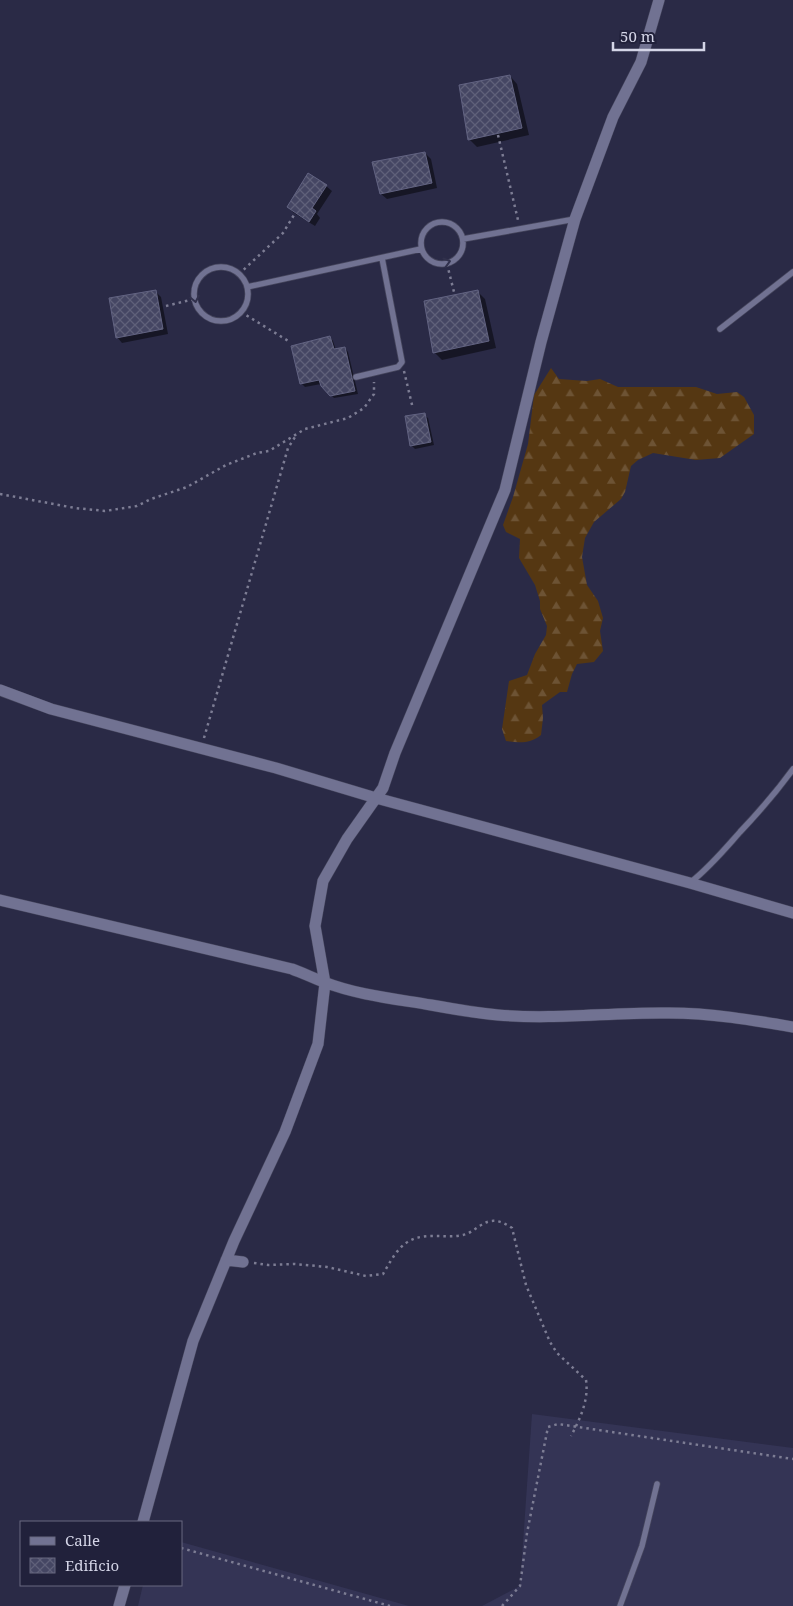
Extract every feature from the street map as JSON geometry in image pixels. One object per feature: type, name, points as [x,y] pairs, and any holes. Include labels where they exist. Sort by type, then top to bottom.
[{"type":"street","points":[[143,1521],[193,1340],[226,1260],[285,1132],[318,1044],[324,983],[315,926],[323,880],[347,839],[383,788],[395,753],[505,490],[541,342],[575,218],[613,117],[641,62],[659,0]]},
{"type":"street","points":[[0,690],[51,710],[276,768],[376,798],[690,883],[793,913]]},
{"type":"street","points":[[0,900],[292,969],[324,983],[407,1001],[499,1015],[565,1016],[668,1012],[731,1017],[793,1027]]},
{"type":"street","points":[[226,1260],[243,1262]]},
{"type":"street","points":[[119,1606],[125,1586]]},
{"type":"lane","points":[[463,239],[575,218]]},
{"type":"lane","points":[[437,223],[450,224],[456,228],[463,239],[461,252],[458,257],[447,264],[434,263],[429,260],[421,249],[422,236],[425,230],[437,223]]},
{"type":"lane","points":[[247,287],[421,249]]},
{"type":"lane","points":[[356,377],[398,367],[402,362],[382,258]]},
{"type":"lane","points":[[221,267],[239,274],[247,287],[246,303],[241,312],[232,318],[216,320],[202,314],[194,299],[193,293],[196,282],[209,269],[221,267]]},
{"type":"lane","points":[[720,329],[793,272]]},
{"type":"lane","points":[[690,883],[705,872],[722,854],[760,811],[793,769]]},
{"type":"lane","points":[[620,1606],[642,1546],[657,1484]]},
{"type":"path","points":[[498,136],[520,229]]},
{"type":"path","points":[[239,274],[283,233],[294,215]]},
{"type":"path","points":[[447,264],[454,292]]},
{"type":"path","points":[[166,306],[194,299]]},
{"type":"path","points":[[241,312],[290,342]]},
{"type":"path","points":[[402,362],[413,410]]},
{"type":"path","points":[[0,494],[75,508],[105,511],[137,506],[151,499],[187,487],[226,465],[257,453],[269,451],[305,429],[348,418],[364,408],[374,394],[373,373]]},
{"type":"path","points":[[202,749],[279,478],[288,448],[296,434]]},
{"type":"path","points":[[243,1262],[268,1265],[295,1264],[327,1267],[366,1276],[383,1274],[402,1246],[415,1238],[436,1235],[460,1236],[470,1233],[487,1222],[493,1221],[505,1224],[512,1228],[526,1285],[550,1342],[558,1353],[586,1380],[586,1397],[572,1436]]},
{"type":"path","points":[[502,1606],[520,1586],[527,1533],[548,1427],[558,1424],[576,1426],[793,1459]]},
{"type":"path","points":[[182,1548],[390,1606]]},
{"type":"shaded area","points":[[532,1414],[793,1448],[793,1606],[482,1606],[520,1586]]},
{"type":"shaded area","points":[[182,1542],[409,1606],[138,1606],[143,1586],[182,1586]]},
{"type":"green space","points":[[551,368],[559,379],[587,381],[600,379],[618,387],[696,387],[717,394],[737,392],[744,397],[754,415],[754,434],[720,458],[696,460],[653,453],[638,460],[631,466],[625,492],[621,499],[594,522],[585,538],[582,557],[587,585],[598,601],[603,618],[600,631],[603,651],[594,662],[577,664],[567,692],[560,692],[542,705],[541,735],[529,741],[515,742],[506,741],[502,729],[509,681],[527,675],[535,654],[546,635],[547,626],[540,609],[540,601],[535,585],[519,558],[520,539],[506,532],[503,525],[528,444],[534,395]]},
{"type":"building","points":[[510,75],[522,128],[468,140],[459,85]]},
{"type":"building","points":[[425,152],[432,183],[380,194],[372,162]]},
{"type":"building","points":[[308,173],[327,185],[312,208],[316,211],[309,222],[287,207]]},
{"type":"building","points":[[156,290],[163,329],[116,338],[109,298]]},
{"type":"building","points":[[478,290],[489,341],[433,353],[424,301]]},
{"type":"building","points":[[330,336],[334,349],[345,347],[355,391],[330,396],[321,386],[319,380],[300,384],[291,346]]},
{"type":"building","points":[[425,413],[431,442],[410,446],[405,416]]}]
